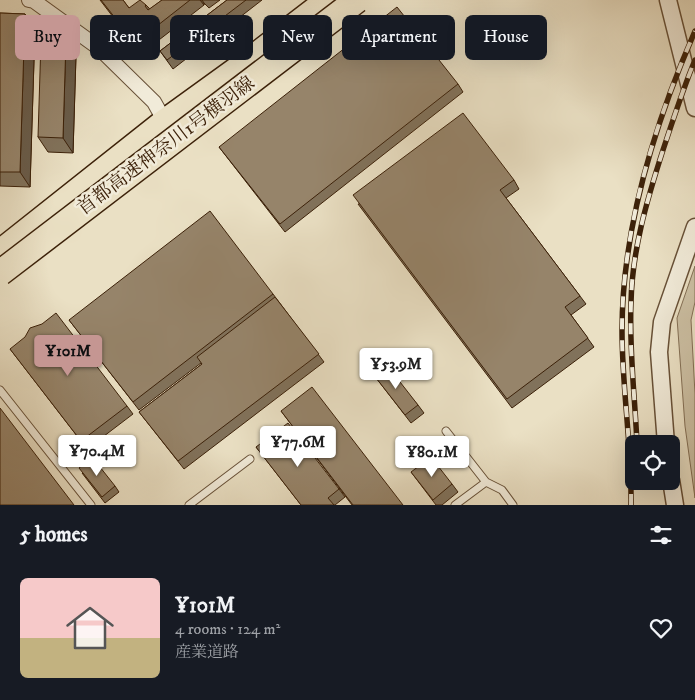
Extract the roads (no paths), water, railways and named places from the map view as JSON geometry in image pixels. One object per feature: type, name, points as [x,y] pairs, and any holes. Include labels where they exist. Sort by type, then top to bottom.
[{"type":"highway","name":"首都高速神奈川1号横羽線","points":[[0,251],[331,0]]},
{"type":"highway","name":"首都高速神奈川1号横羽線","points":[[0,273],[357,0]]},
{"type":"main road","points":[[0,251],[164,120],[325,0]]},
{"type":"main road","points":[[0,282],[364,0]]},
{"type":"street","points":[[29,0],[34,1],[99,48],[154,102],[177,145]]},
{"type":"street","points":[[668,0],[695,108]]},
{"type":"street","points":[[665,435],[659,352],[662,322],[695,227]]},
{"type":"street","points":[[673,490],[675,505]]},
{"type":"lane","points":[[0,390],[91,505]]},
{"type":"lane","points":[[446,431],[486,482],[502,490],[513,505]]},
{"type":"lane","points":[[189,505],[250,459]]},
{"type":"lane","points":[[455,505],[486,482]]},
{"type":"railway","points":[[631,505],[622,331],[623,292],[628,254],[634,216],[654,140],[666,103],[695,31]]},
{"type":"railway","points":[[636,435],[631,303],[637,244],[651,188],[674,116],[695,60]]}]
